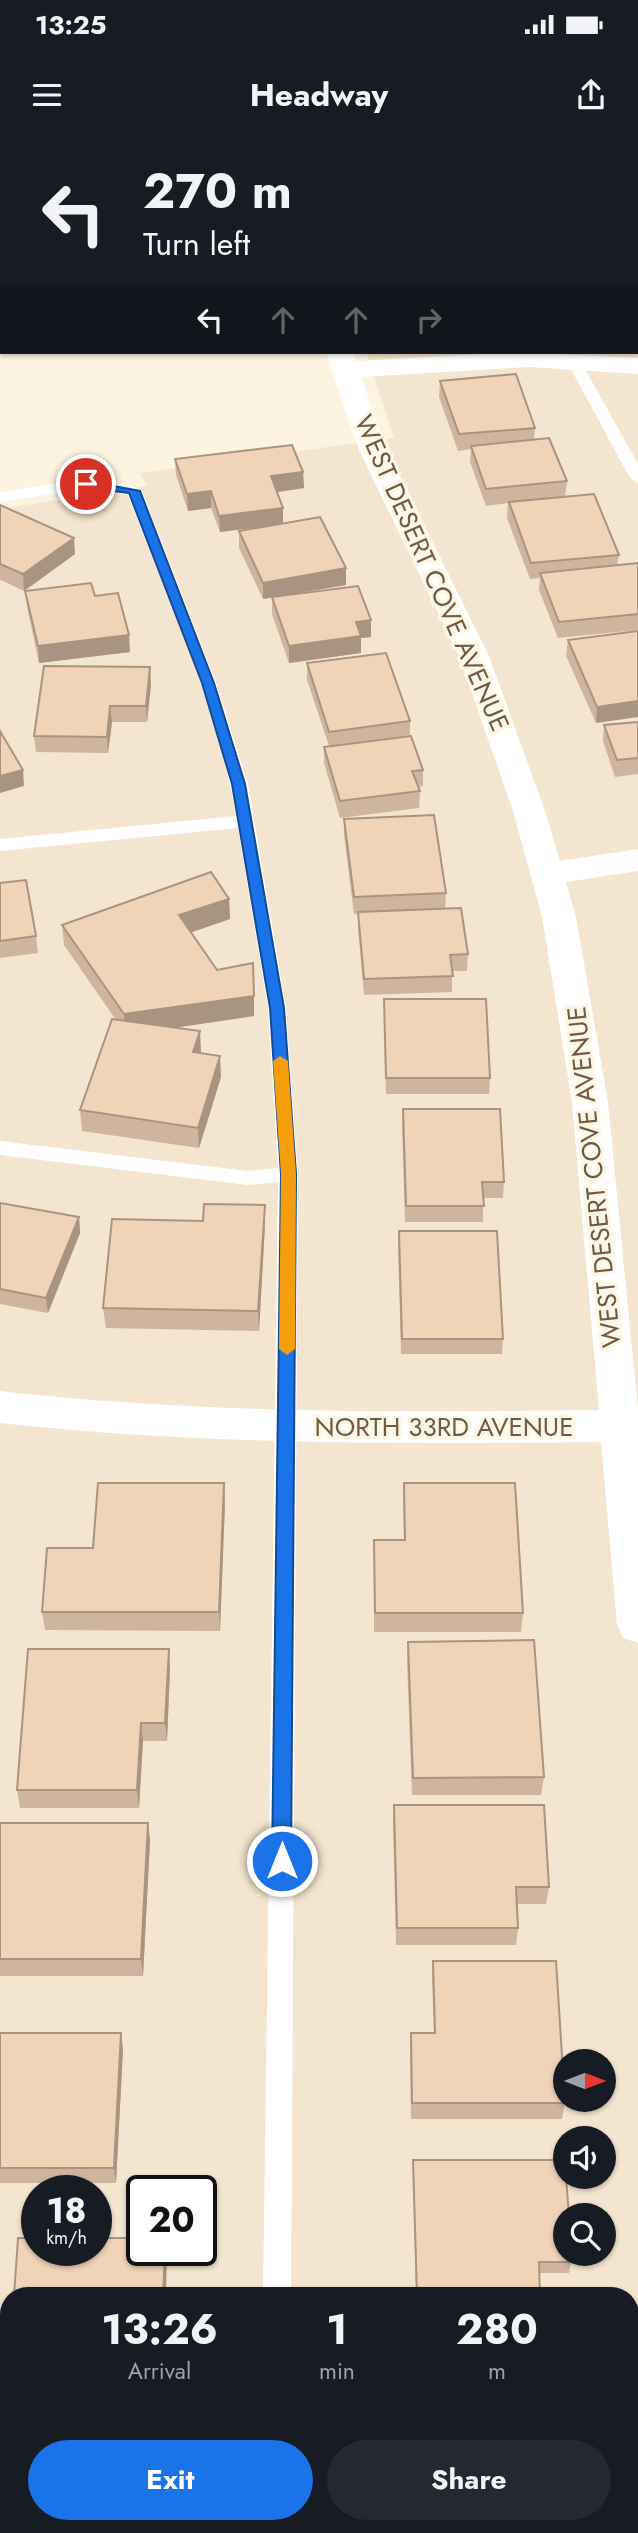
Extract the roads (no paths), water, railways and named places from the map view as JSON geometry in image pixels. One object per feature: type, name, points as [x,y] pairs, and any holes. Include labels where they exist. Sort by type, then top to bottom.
[{"type":"street","points":[[342,361],[574,362],[638,366]]},
{"type":"street","name":"WEST DESERT COVE AVENUE","points":[[342,361],[373,450],[474,656],[503,732],[547,874],[574,996],[590,1102],[629,1426],[638,1625]]},
{"type":"street","points":[[547,874],[638,860]]},
{"type":"street","name":"NORTH 33RD AVENUE","points":[[0,1407],[97,1420],[286,1427],[629,1426]]},
{"type":"lane","points":[[574,362],[638,478]]},
{"type":"lane","points":[[0,497],[86,484],[134,491],[208,683],[247,821],[277,1008],[288,1174],[277,2287]]},
{"type":"lane","points":[[0,845],[247,821]]},
{"type":"lane","points":[[0,1148],[248,1178],[288,1174]]}]
